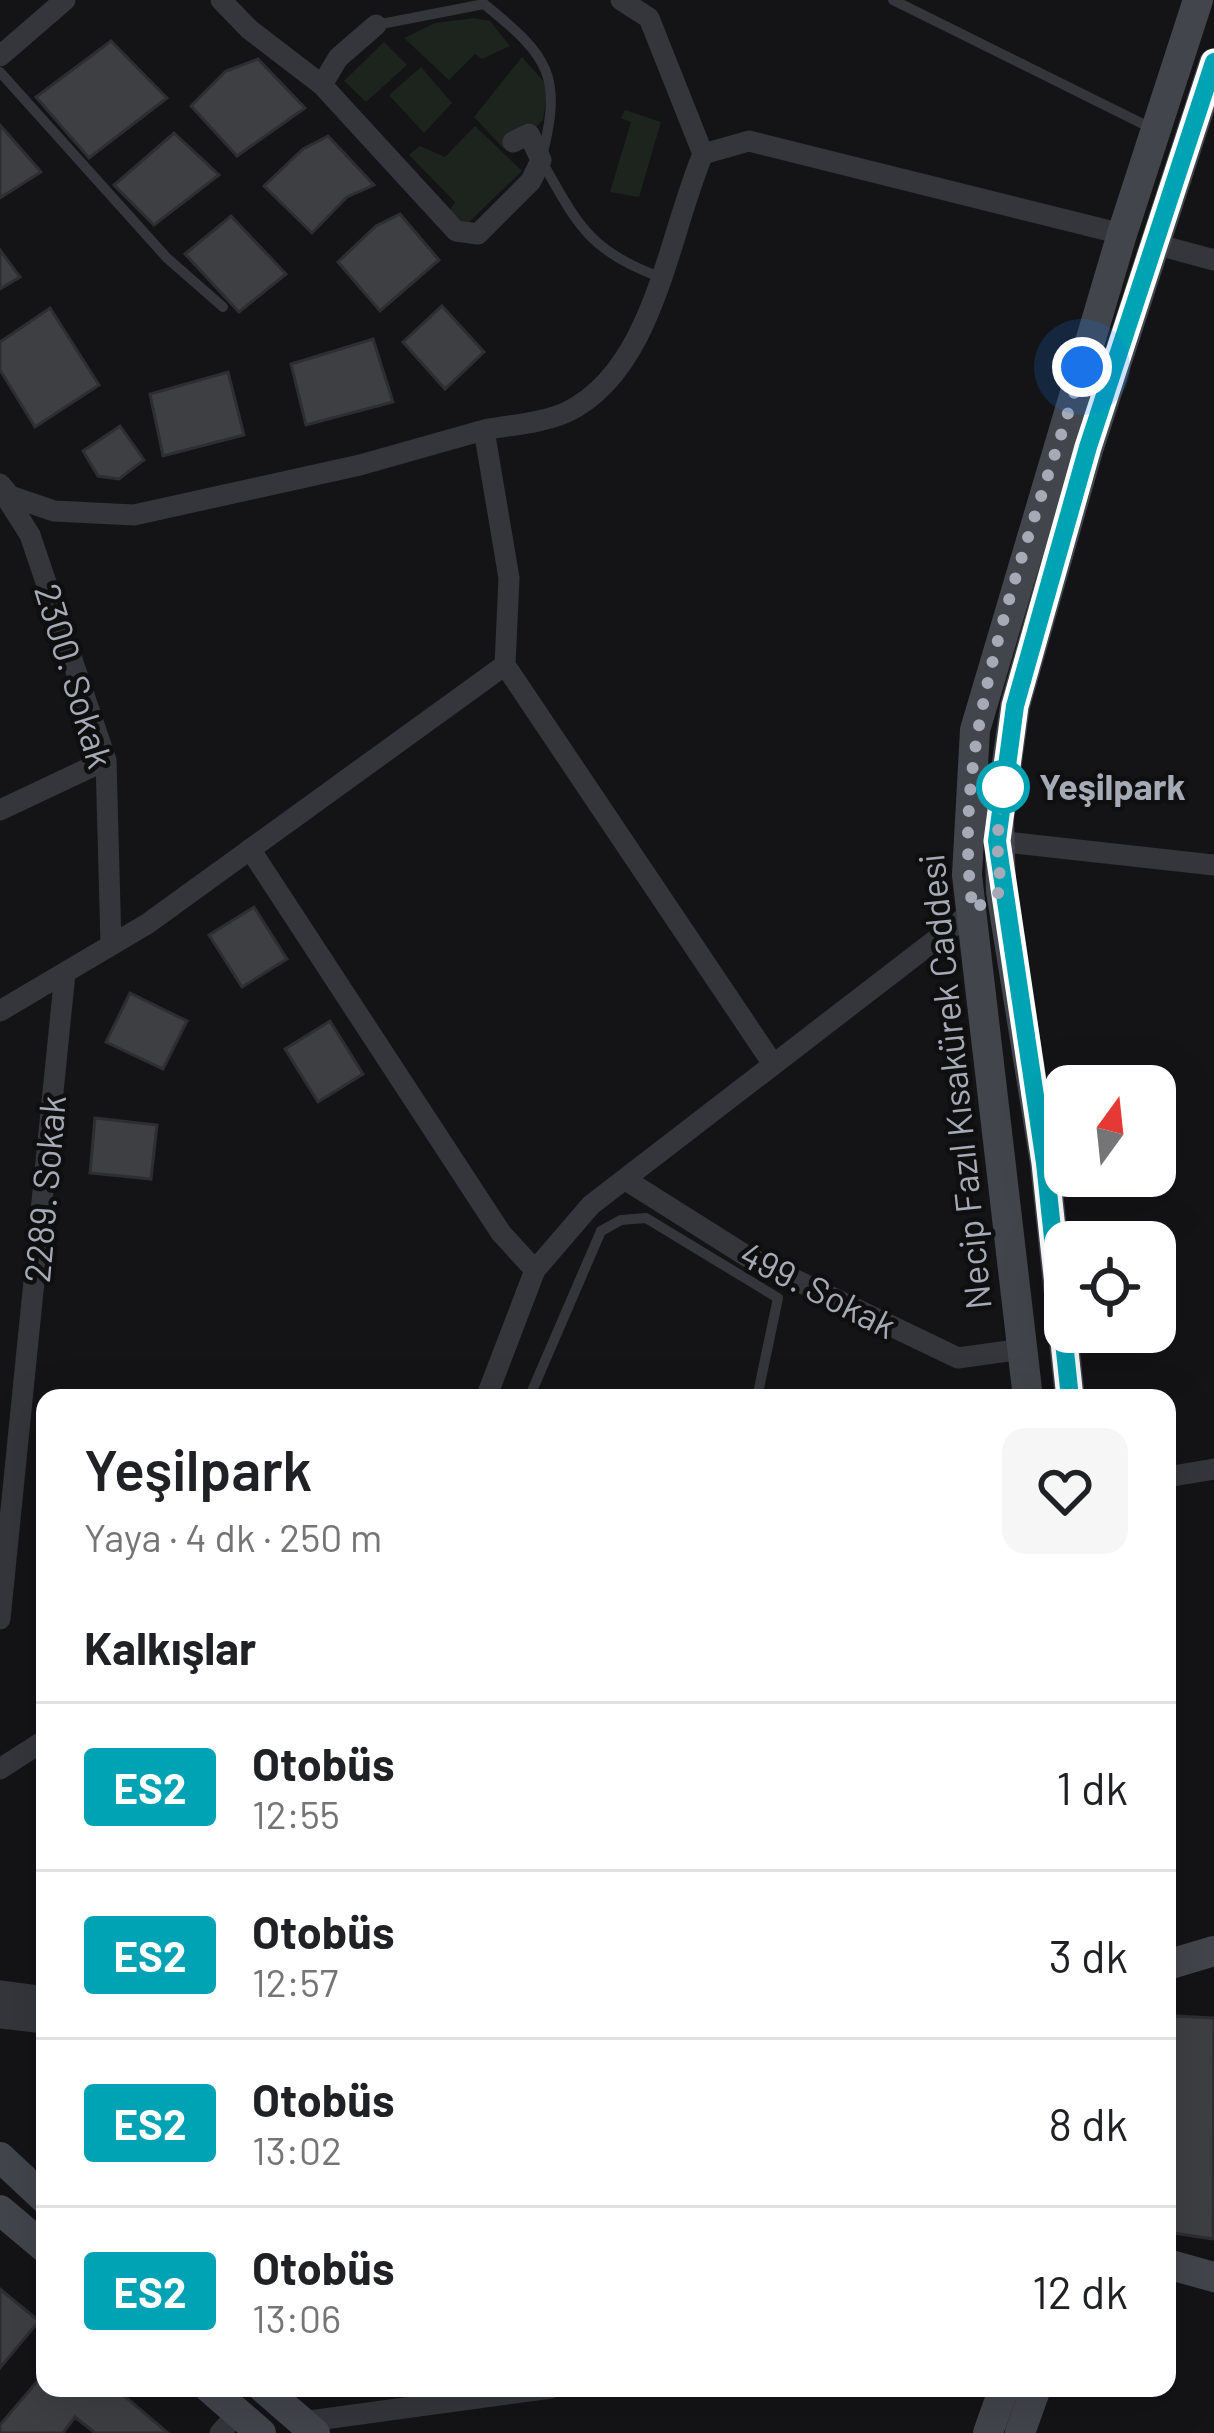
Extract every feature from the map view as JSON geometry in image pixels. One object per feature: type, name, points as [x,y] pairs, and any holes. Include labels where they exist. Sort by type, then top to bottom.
[{"type":"main road","name":"Necip Fazıl Kısakürek Caddesi","points":[[1027,1389],[973,910],[967,826],[975,730],[1122,234],[1198,0]]},
{"type":"main road","name":"Necip Fazıl Kısakürek Caddesi","points":[[1069,1389],[1045,1163],[997,841],[1015,706],[1088,447],[1211,85]]},
{"type":"main road","points":[[1122,234],[1155,244]]},
{"type":"main road","points":[[973,910],[1001,891]]},
{"type":"main road","points":[[1176,1962],[1214,1951]]},
{"type":"main road","points":[[0,2157],[36,2191]]},
{"type":"main road","points":[[0,2210],[36,2240]]},
{"type":"main road","points":[[1176,2266],[1214,2277]]},
{"type":"main road","points":[[216,2397],[240,2426]]},
{"type":"main road","points":[[274,2397],[309,2427]]},
{"type":"main road","points":[[988,2433],[1001,2397]]},
{"type":"main road","points":[[1020,2433],[1033,2397]]},
{"type":"street","points":[[0,56],[65,0]]},
{"type":"street","points":[[221,0],[249,29],[322,85],[456,231],[478,234],[531,181],[541,160],[529,134],[513,142]]},
{"type":"street","points":[[3,493],[54,511],[134,515],[360,465],[566,412],[603,386],[630,354],[704,154],[649,18],[621,0]]},
{"type":"street","points":[[322,85],[338,58],[376,25]]},
{"type":"street","points":[[704,154],[749,141],[1122,234]]},
{"type":"street","points":[[1155,244],[1214,260]]},
{"type":"street","points":[[484,430],[508,578],[505,664],[773,1064]]},
{"type":"street","name":"2300. Sokak","points":[[3,493],[30,535],[106,760],[111,945]]},
{"type":"street","points":[[0,1011],[111,945],[505,664]]},
{"type":"street","points":[[0,810],[106,760]]},
{"type":"street","points":[[997,841],[1214,866]]},
{"type":"street","points":[[250,849],[501,1234],[535,1270]]},
{"type":"street","points":[[489,1389],[535,1270],[591,1205],[973,910]]},
{"type":"street","name":"2289. Sokak","points":[[1,1609],[65,973]]},
{"type":"street","name":"499. Sokak","points":[[626,1180],[748,1257],[958,1358],[1023,1349]]},
{"type":"street","points":[[1176,1475],[1214,1469]]},
{"type":"street","points":[[0,1768],[36,1746]]},
{"type":"street","points":[[0,1994],[36,1999]]},
{"type":"street","points":[[0,2015],[36,2019]]},
{"type":"street","points":[[309,2427],[494,2397]]},
{"type":"lane","points":[[893,0],[1158,131]]},
{"type":"lane","points":[[376,25],[484,4],[521,34],[549,67],[554,109],[541,160],[574,218],[615,261],[660,277]]},
{"type":"lane","points":[[0,72],[167,258],[224,308]]},
{"type":"lane","points":[[533,1389],[601,1231],[621,1220],[646,1218],[778,1298],[759,1389]]},
{"type":"shaded area","points":[[490,21],[510,46],[482,59],[475,54],[449,80],[404,38],[435,23]]},
{"type":"shaded area","points":[[384,42],[407,65],[366,102],[344,81]]},
{"type":"shaded area","points":[[522,57],[548,86],[543,120],[533,130],[523,124],[504,149],[474,117]]},
{"type":"shaded area","points":[[421,67],[452,103],[424,133],[389,95]]},
{"type":"shaded area","points":[[625,110],[661,122],[639,197],[610,192],[631,122],[621,118]]},
{"type":"shaded area","points":[[475,126],[522,171],[466,225],[450,210],[455,202],[409,155],[420,146],[445,157]]},
{"type":"building","points":[[111,41],[167,98],[89,158],[36,97]]},
{"type":"building","points":[[258,59],[305,108],[237,156],[191,106],[226,71]]},
{"type":"building","points":[[0,125],[41,172],[0,198]]},
{"type":"building","points":[[174,133],[219,175],[154,225],[114,185]]},
{"type":"building","points":[[328,136],[374,185],[347,197],[312,233],[264,186],[303,149]]},
{"type":"building","points":[[400,214],[439,260],[380,311],[338,262],[376,226]]},
{"type":"building","points":[[231,216],[286,274],[239,312],[185,254]]},
{"type":"building","points":[[0,250],[20,277],[0,289]]},
{"type":"building","points":[[442,306],[484,352],[445,389],[403,342]]},
{"type":"building","points":[[50,308],[99,385],[35,427],[0,370],[0,342]]},
{"type":"building","points":[[373,339],[393,402],[306,425],[291,364]]},
{"type":"building","points":[[228,372],[244,435],[163,456],[150,394]]},
{"type":"building","points":[[120,426],[144,460],[119,479],[98,476],[83,451]]},
{"type":"building","points":[[254,907],[287,959],[242,987],[209,935]]},
{"type":"building","points":[[130,993],[187,1021],[163,1069],[106,1042]]},
{"type":"building","points":[[330,1021],[363,1074],[318,1102],[285,1049]]},
{"type":"building","points":[[95,1118],[157,1125],[151,1179],[90,1173]]},
{"type":"building","points":[[1176,2016],[1214,2018],[1213,2239],[1176,2233]]},
{"type":"building","points":[[0,2289],[36,2319],[36,2325],[0,2368]]},
{"type":"building","points":[[36,2383],[36,2397],[126,2397],[168,2433],[95,2433],[75,2417],[63,2433],[0,2433],[0,2425]]},
{"type":"bus line","name":"ES2","points":[[1069,1389],[1045,1163],[997,841],[1015,706],[1088,447],[1214,62]]},
{"type":"place","name":"Yeşilpark","points":[[1003,787]]},
{"type":"route","points":[[1003,787],[997,841],[1001,891],[973,910],[967,826],[975,730],[1082,367]]}]
